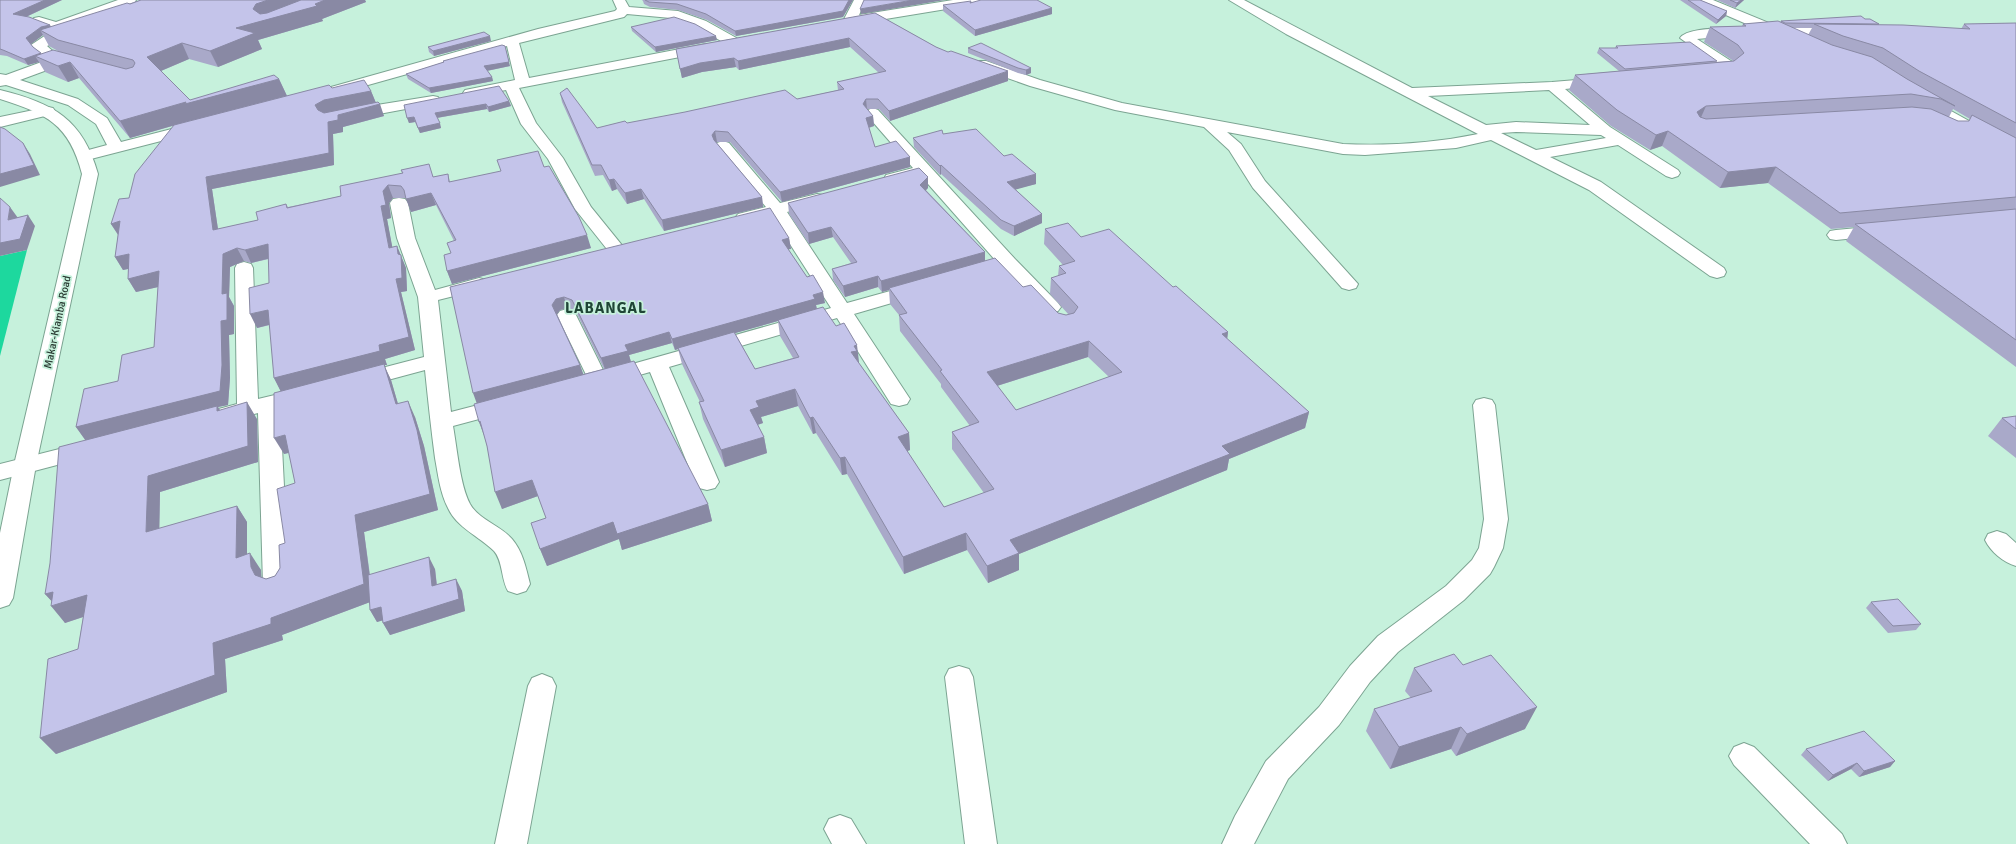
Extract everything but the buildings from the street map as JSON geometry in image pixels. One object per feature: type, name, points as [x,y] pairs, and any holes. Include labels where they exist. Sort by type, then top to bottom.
[{"type":"street","points":[[58,26],[130,0]]},
{"type":"street","points":[[849,20],[860,0]]},
{"type":"street","points":[[834,24],[849,20],[879,17],[977,0]]},
{"type":"street","points":[[1235,0],[1290,31],[1488,133],[1580,177],[1608,194],[1717,272]]},
{"type":"street","points":[[1702,0],[1810,45]]},
{"type":"street","points":[[324,93],[512,41],[619,14],[622,5],[673,14],[701,24],[735,43]]},
{"type":"street","points":[[76,64],[51,57],[38,45],[51,38],[126,15]]},
{"type":"street","points":[[879,17],[897,28]]},
{"type":"street","points":[[39,20],[72,31]]},
{"type":"street","points":[[1699,73],[1722,71],[1729,68],[1726,64],[1688,38],[1692,35],[1774,31],[1853,32]]},
{"type":"street","points":[[336,117],[750,40]]},
{"type":"street","points":[[512,41],[518,104],[530,124],[555,158],[584,209],[624,247],[595,254]]},
{"type":"street","points":[[2,83],[61,60]]},
{"type":"street","points":[[970,61],[1120,107],[1210,125],[1353,150],[1456,143],[1488,133],[1516,127],[1605,130]]},
{"type":"street","points":[[1409,92],[1552,86],[1613,81]]},
{"type":"street","points":[[2,83],[73,102],[102,121],[116,148]]},
{"type":"street","name":"Makar-Kiamba Road","points":[[0,598],[25,465],[90,174],[87,155],[69,128],[48,111],[2,83]]},
{"type":"street","points":[[1552,86],[1605,130],[1672,173]]},
{"type":"street","points":[[1910,93],[2016,153]]},
{"type":"street","points":[[0,122],[48,111]]},
{"type":"street","points":[[873,113],[1008,263],[1061,318]]},
{"type":"street","points":[[1927,119],[1941,124],[2016,168]]},
{"type":"street","points":[[87,155],[205,125]]},
{"type":"street","points":[[1210,125],[1235,147],[1259,184],[1349,284]]},
{"type":"street","points":[[1535,155],[1619,140]]},
{"type":"street","points":[[723,146],[777,210],[899,399]]},
{"type":"street","points":[[873,184],[924,170]]},
{"type":"street","points":[[723,223],[837,194]]},
{"type":"street","points":[[399,203],[406,238],[428,297],[441,422],[450,477],[459,507],[471,521],[503,545],[511,558],[517,584]]},
{"type":"street","points":[[1836,235],[1899,229]]},
{"type":"street","points":[[955,279],[1008,263]]},
{"type":"street","points":[[244,268],[276,584]]},
{"type":"street","points":[[428,297],[494,280]]},
{"type":"street","points":[[567,315],[591,382],[932,285]]},
{"type":"street","points":[[202,421],[434,361]]},
{"type":"street","points":[[657,364],[707,482]]},
{"type":"street","points":[[441,422],[524,400]]},
{"type":"street","points":[[1238,844],[1246,826],[1277,770],[1329,716],[1360,674],[1388,644],[1420,618],[1455,593],[1480,567],[1491,548],[1496,519],[1484,405]]},
{"type":"street","points":[[0,472],[110,444]]},
{"type":"street","points":[[1997,540],[2016,558]]},
{"type":"street","points":[[959,677],[981,844]]},
{"type":"street","points":[[511,844],[542,686]]},
{"type":"street","points":[[1744,756],[1831,844]]},
{"type":"green space","points":[[27,250],[0,356],[0,256]]},
{"type":"district","name":"LABANGAL","points":[[606,308]]}]
